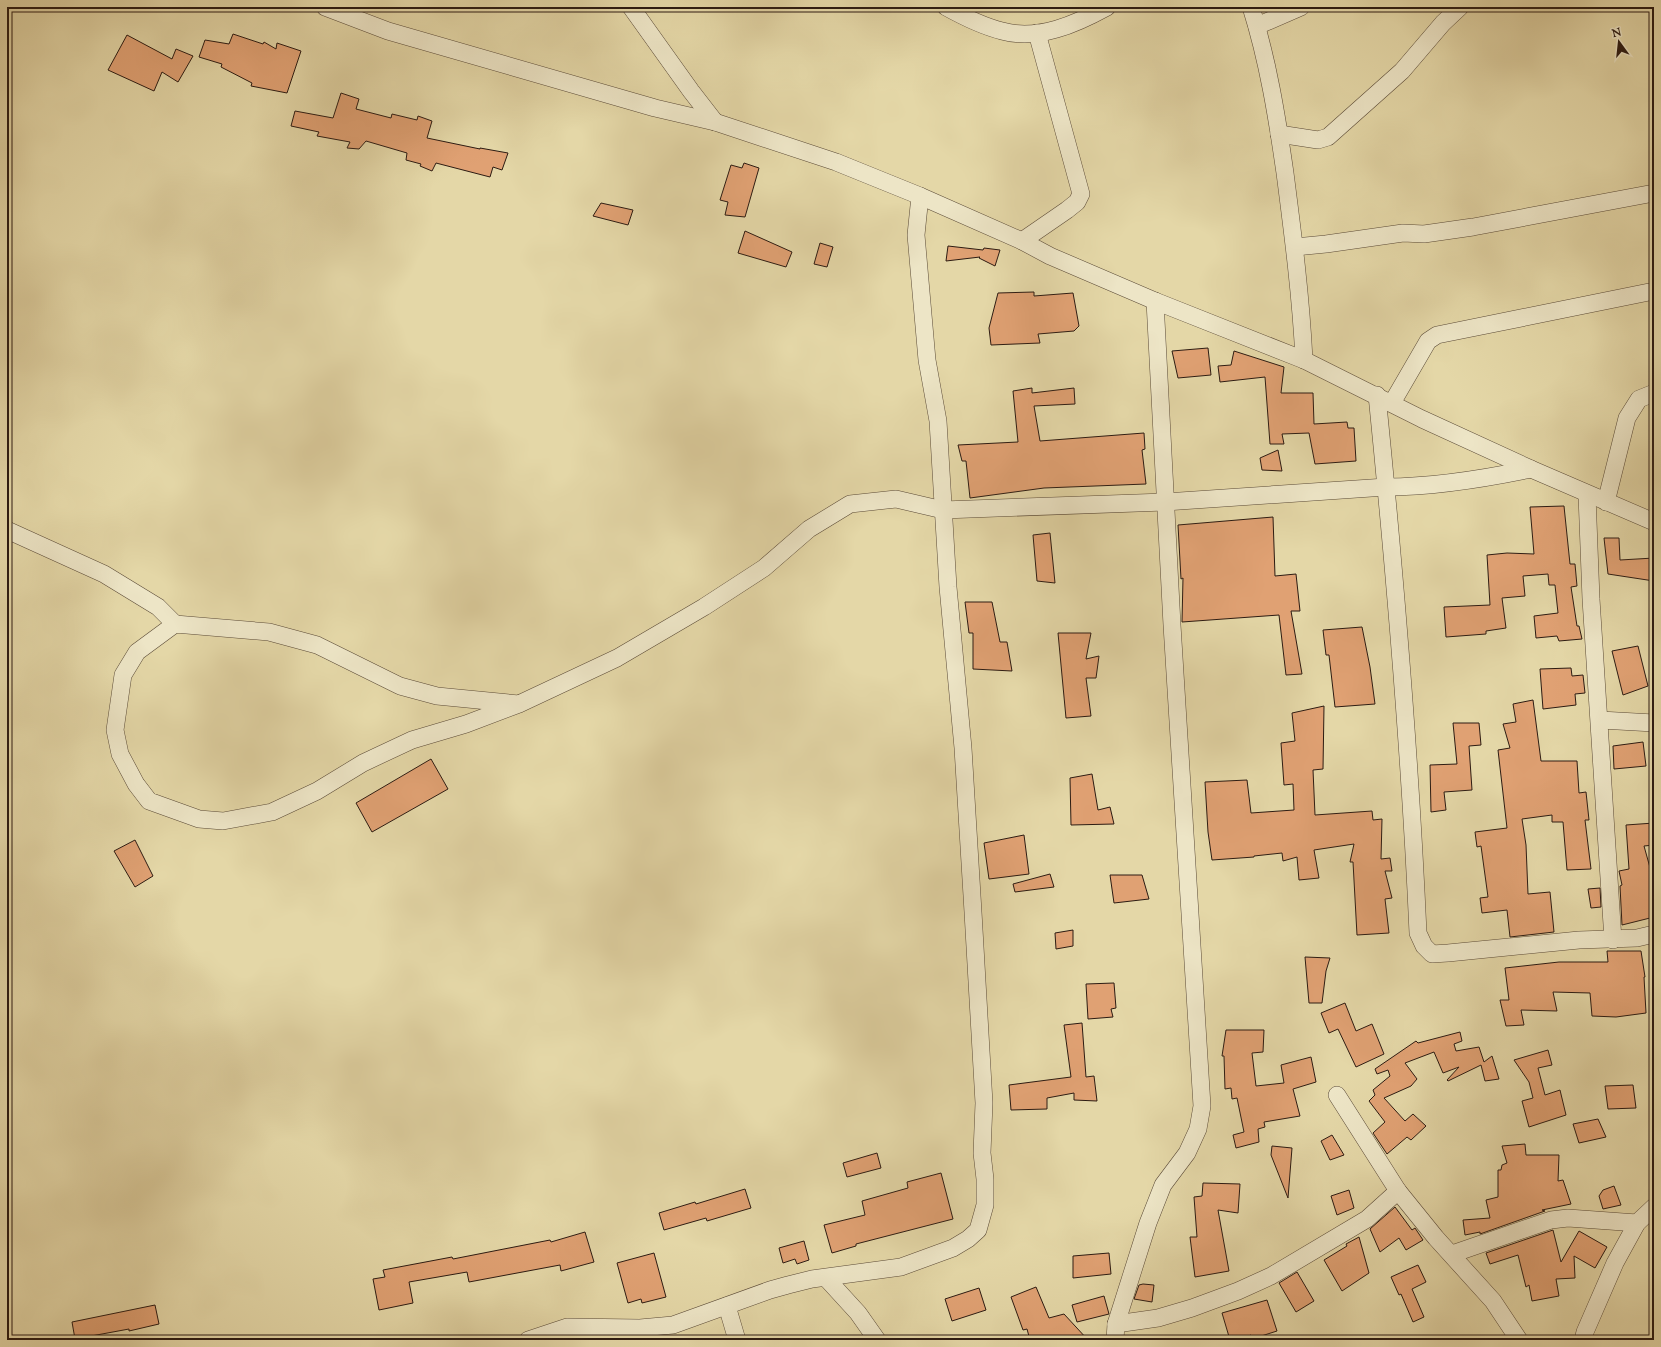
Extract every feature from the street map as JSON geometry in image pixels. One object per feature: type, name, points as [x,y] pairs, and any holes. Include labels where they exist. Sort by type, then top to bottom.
[{"type":"street","points":[[325,7],[388,31],[655,108],[715,122],[836,162],[920,196],[1022,241],[1050,256],[1155,302],[1304,360],[1587,495],[1654,522]]},
{"type":"street","points":[[632,7],[691,91],[715,122]]},
{"type":"street","points":[[946,7],[972,21],[1003,32],[1037,33],[1062,28],[1107,7]]},
{"type":"street","points":[[1251,7],[1257,26],[1279,134],[1295,247],[1301,305],[1304,360]]},
{"type":"street","points":[[1257,26],[1301,7]]},
{"type":"street","points":[[1279,134],[1318,140],[1328,137],[1402,71],[1443,23],[1460,7]]},
{"type":"street","points":[[1022,241],[1072,206],[1077,202],[1081,194],[1037,33]]},
{"type":"street","points":[[1295,247],[1403,233],[1424,234],[1473,227],[1654,193]]},
{"type":"street","points":[[528,1340],[567,1327],[640,1328],[673,1325],[770,1290],[812,1280],[901,1267],[953,1248],[968,1239],[978,1230],[985,1205],[982,1153],[984,1103],[974,912],[963,748],[948,587],[938,421],[927,360],[916,235],[920,196]]},
{"type":"street","points":[[1392,403],[1428,341],[1437,336],[1654,291]]},
{"type":"street","points":[[1116,1332],[1150,1217],[1163,1185],[1187,1153],[1198,1129],[1202,1106],[1165,502],[1155,302]]},
{"type":"street","points":[[1606,502],[1627,418],[1639,399],[1654,393]]},
{"type":"street","points":[[1377,395],[1406,726],[1414,842],[1418,933],[1424,946],[1432,954],[1579,940],[1637,938],[1654,934]]},
{"type":"street","points":[[175,624],[137,652],[123,675],[115,730],[120,754],[136,784],[149,801],[199,820],[223,821],[272,812],[317,791],[363,763],[412,740],[466,724],[519,704],[617,658],[674,625],[764,568],[809,529],[850,504],[896,499],[944,510],[1165,502],[1386,487],[1412,487],[1465,481],[1531,469]]},
{"type":"street","points":[[1587,495],[1591,599],[1613,940]]},
{"type":"street","points":[[7,530],[104,574],[158,607],[175,624],[269,632],[317,645],[400,686],[437,696],[519,704]]},
{"type":"street","points":[[1600,720],[1654,723]]},
{"type":"street","points":[[1336,1095],[1398,1192],[1436,1238],[1493,1301],[1519,1340]]},
{"type":"street","points":[[1116,1332],[1192,1308],[1238,1291],[1271,1276],[1367,1219],[1398,1192]]},
{"type":"street","points":[[1583,1340],[1585,1332],[1615,1263],[1637,1222],[1654,1207]]},
{"type":"street","points":[[1452,1254],[1551,1220],[1568,1218],[1637,1222]]},
{"type":"street","points":[[826,1278],[858,1313],[877,1340]]},
{"type":"street","points":[[727,1306],[737,1340]]},
{"type":"building","points":[[233,34],[263,44],[264,42],[276,49],[277,43],[301,51],[287,93],[251,86],[252,83],[221,67],[222,64],[199,57],[205,40],[229,44]]},
{"type":"building","points":[[127,35],[172,59],[176,49],[193,56],[178,82],[162,72],[154,91],[108,70]]},
{"type":"building","points":[[341,93],[359,99],[356,109],[391,118],[392,114],[417,120],[418,116],[432,121],[427,138],[508,153],[502,170],[493,167],[490,177],[436,163],[432,171],[420,166],[421,164],[406,160],[407,153],[366,141],[359,149],[347,148],[350,142],[317,136],[319,132],[291,126],[295,111],[333,118]]},
{"type":"building","points":[[744,163],[759,168],[745,217],[725,215],[728,202],[720,200],[731,165],[742,168]]},
{"type":"building","points":[[601,203],[633,210],[628,225],[593,216]]},
{"type":"building","points":[[745,231],[792,252],[786,267],[738,253]]},
{"type":"building","points":[[820,243],[833,247],[827,267],[814,264]]},
{"type":"building","points":[[948,246],[983,250],[984,248],[1000,250],[995,266],[979,258],[980,257],[946,261]]},
{"type":"building","points":[[1034,292],[1034,296],[1073,293],[1079,326],[1074,331],[1038,334],[1040,343],[991,345],[989,328],[998,293]]},
{"type":"building","points":[[1208,348],[1211,375],[1178,378],[1172,351]]},
{"type":"building","points":[[1234,351],[1284,367],[1281,393],[1313,393],[1314,424],[1347,422],[1348,428],[1354,428],[1356,461],[1315,464],[1309,433],[1282,434],[1284,444],[1270,444],[1265,377],[1220,382],[1218,366],[1231,365]]},
{"type":"building","points":[[1032,388],[1032,393],[1074,388],[1075,404],[1034,406],[1040,441],[1144,433],[1145,449],[1142,450],[1146,484],[1044,488],[970,498],[966,461],[962,461],[958,445],[1018,442],[1013,391]]},
{"type":"building","points":[[1278,450],[1282,471],[1262,470],[1260,458]]},
{"type":"building","points":[[1564,506],[1570,564],[1575,564],[1577,586],[1571,587],[1577,626],[1579,626],[1582,639],[1559,641],[1557,636],[1536,638],[1534,616],[1558,613],[1555,585],[1549,585],[1548,574],[1523,576],[1525,596],[1502,598],[1506,628],[1486,631],[1486,634],[1446,637],[1444,607],[1490,605],[1487,555],[1507,553],[1534,554],[1530,507]]},
{"type":"building","points":[[1273,517],[1275,576],[1296,574],[1300,611],[1291,611],[1302,674],[1286,675],[1279,615],[1182,622],[1183,578],[1181,579],[1178,525]]},
{"type":"building","points":[[1050,533],[1055,583],[1037,581],[1033,535]]},
{"type":"building","points":[[1604,538],[1619,538],[1620,560],[1654,558],[1654,581],[1608,574]]},
{"type":"building","points":[[965,602],[992,602],[1000,642],[1007,642],[1012,671],[973,669],[973,633],[969,633]]},
{"type":"building","points":[[1362,627],[1370,667],[1375,704],[1335,707],[1329,655],[1326,655],[1323,630]]},
{"type":"building","points":[[1058,633],[1091,633],[1086,659],[1099,656],[1096,678],[1086,678],[1091,716],[1066,718]]},
{"type":"building","points":[[1638,646],[1648,686],[1623,695],[1612,651]]},
{"type":"building","points":[[1571,668],[1572,676],[1583,675],[1585,693],[1575,694],[1576,705],[1543,709],[1540,669]]},
{"type":"building","points":[[1533,700],[1541,761],[1577,761],[1579,793],[1586,792],[1589,820],[1585,820],[1591,869],[1567,870],[1563,822],[1552,822],[1552,815],[1522,819],[1526,845],[1528,894],[1550,892],[1554,932],[1510,937],[1507,910],[1482,913],[1480,898],[1488,897],[1481,846],[1477,847],[1475,832],[1507,828],[1498,750],[1510,748],[1503,724],[1516,722],[1513,704]]},
{"type":"building","points":[[1324,706],[1323,769],[1313,770],[1315,815],[1372,811],[1373,820],[1382,819],[1381,859],[1390,858],[1392,871],[1385,871],[1392,898],[1385,899],[1389,933],[1357,935],[1353,862],[1350,862],[1354,844],[1314,850],[1319,878],[1299,880],[1297,857],[1283,861],[1282,853],[1212,860],[1208,832],[1205,782],[1247,780],[1251,813],[1294,810],[1293,784],[1284,785],[1281,743],[1295,741],[1292,713]]},
{"type":"building","points":[[1453,723],[1479,723],[1481,745],[1469,746],[1472,790],[1444,792],[1446,810],[1431,812],[1430,765],[1457,764]]},
{"type":"building","points":[[1643,742],[1646,766],[1614,769],[1613,746]]},
{"type":"building","points":[[431,759],[448,789],[372,832],[356,803]]},
{"type":"building","points":[[1092,774],[1098,810],[1110,807],[1114,824],[1071,825],[1070,778]]},
{"type":"building","points":[[1654,823],[1654,845],[1644,846],[1654,882],[1654,917],[1622,925],[1620,886],[1622,885],[1619,871],[1629,869],[1626,825]]},
{"type":"building","points":[[1024,835],[1029,874],[989,879],[984,843]]},
{"type":"building","points":[[135,840],[153,876],[135,887],[114,851]]},
{"type":"building","points":[[1050,874],[1054,887],[1015,892],[1013,884]]},
{"type":"building","points":[[1110,875],[1142,875],[1149,899],[1114,903]]},
{"type":"building","points":[[1600,888],[1601,907],[1591,908],[1588,889]]},
{"type":"building","points":[[1073,930],[1073,946],[1056,949],[1055,933]]},
{"type":"building","points":[[1607,951],[1641,951],[1645,977],[1646,1013],[1616,1017],[1592,1016],[1590,993],[1553,992],[1557,1011],[1521,1010],[1524,1025],[1506,1026],[1500,1000],[1509,1000],[1505,968],[1559,962],[1608,962]]},
{"type":"building","points":[[1305,957],[1330,958],[1326,971],[1322,1003],[1309,1003]]},
{"type":"building","points":[[1114,983],[1116,1008],[1111,1009],[1113,1017],[1088,1019],[1086,984]]},
{"type":"building","points":[[1345,1003],[1356,1031],[1372,1024],[1384,1054],[1356,1067],[1338,1029],[1329,1033],[1321,1013]]},
{"type":"building","points":[[1082,1023],[1086,1077],[1094,1076],[1097,1101],[1074,1100],[1074,1093],[1047,1098],[1047,1109],[1011,1110],[1009,1085],[1071,1077],[1064,1025]]},
{"type":"building","points":[[1226,1030],[1264,1030],[1263,1052],[1252,1053],[1256,1086],[1284,1083],[1281,1065],[1311,1057],[1316,1082],[1293,1089],[1300,1116],[1264,1122],[1265,1127],[1258,1129],[1259,1142],[1236,1148],[1233,1135],[1244,1132],[1237,1098],[1232,1099],[1231,1088],[1225,1089],[1224,1056],[1222,1056]]},
{"type":"building","points":[[1460,1032],[1462,1041],[1454,1044],[1456,1051],[1479,1047],[1484,1062],[1492,1056],[1499,1079],[1485,1081],[1481,1065],[1448,1081],[1447,1080],[1459,1067],[1443,1073],[1434,1052],[1405,1063],[1417,1079],[1411,1086],[1384,1098],[1405,1121],[1413,1114],[1426,1126],[1411,1140],[1407,1137],[1387,1154],[1373,1133],[1385,1122],[1369,1101],[1375,1095],[1373,1090],[1390,1076],[1388,1070],[1377,1074],[1375,1069],[1416,1041],[1418,1043]]},
{"type":"building","points":[[1548,1050],[1552,1065],[1538,1068],[1545,1095],[1560,1090],[1566,1115],[1529,1127],[1522,1101],[1533,1098],[1529,1082],[1514,1060]]},
{"type":"building","points":[[1633,1085],[1636,1108],[1608,1109],[1605,1086]]},
{"type":"building","points":[[1598,1119],[1606,1137],[1579,1143],[1573,1124]]},
{"type":"building","points":[[1332,1135],[1344,1155],[1330,1160],[1321,1141]]},
{"type":"building","points":[[1525,1144],[1526,1155],[1559,1155],[1558,1181],[1563,1180],[1571,1204],[1542,1210],[1545,1211],[1480,1234],[1480,1232],[1465,1235],[1463,1220],[1490,1218],[1486,1200],[1498,1197],[1498,1170],[1501,1170],[1502,1165],[1507,1163],[1502,1146]]},
{"type":"building","points":[[1272,1146],[1292,1148],[1288,1198],[1271,1155]]},
{"type":"building","points":[[877,1153],[881,1168],[847,1177],[843,1163]]},
{"type":"building","points":[[941,1173],[953,1219],[856,1244],[856,1246],[832,1253],[824,1225],[865,1215],[862,1201],[908,1188],[907,1182]]},
{"type":"building","points":[[1203,1183],[1240,1184],[1238,1213],[1218,1210],[1229,1271],[1195,1277],[1190,1237],[1197,1237],[1194,1197],[1202,1196]]},
{"type":"building","points":[[1614,1186],[1621,1205],[1603,1209],[1599,1196],[1603,1190]]},
{"type":"building","points":[[745,1189],[751,1208],[707,1221],[706,1218],[664,1230],[659,1213],[695,1202],[696,1204]]},
{"type":"building","points":[[1349,1190],[1354,1208],[1337,1215],[1331,1196]]},
{"type":"building","points":[[1395,1207],[1412,1230],[1415,1228],[1423,1240],[1406,1250],[1399,1238],[1380,1252],[1370,1229]]},
{"type":"building","points":[[1553,1230],[1561,1262],[1579,1231],[1607,1247],[1595,1268],[1574,1256],[1575,1278],[1556,1279],[1559,1296],[1532,1301],[1529,1285],[1526,1287],[1518,1255],[1490,1264],[1486,1253]]},
{"type":"building","points":[[585,1232],[594,1262],[561,1271],[560,1265],[469,1282],[467,1272],[409,1282],[413,1303],[379,1310],[373,1279],[385,1277],[383,1270],[452,1257],[453,1259],[550,1240],[551,1242]]},
{"type":"building","points":[[1359,1237],[1369,1273],[1342,1291],[1324,1260],[1347,1246],[1346,1244]]},
{"type":"building","points":[[804,1241],[809,1260],[797,1264],[795,1259],[783,1263],[779,1248]]},
{"type":"building","points":[[654,1253],[666,1297],[642,1303],[641,1299],[628,1303],[617,1263]]},
{"type":"building","points":[[1109,1253],[1111,1274],[1073,1278],[1073,1256]]},
{"type":"building","points":[[1418,1265],[1426,1282],[1412,1289],[1424,1317],[1413,1322],[1401,1294],[1399,1295],[1391,1277]]},
{"type":"building","points":[[1297,1272],[1314,1301],[1296,1312],[1279,1283]]},
{"type":"building","points":[[1139,1285],[1154,1285],[1152,1302],[1134,1299]]},
{"type":"building","points":[[1036,1287],[1049,1318],[1064,1314],[1088,1340],[1030,1340],[1027,1329],[1023,1330],[1011,1297]]},
{"type":"building","points":[[979,1288],[986,1310],[952,1321],[945,1299]]},
{"type":"building","points":[[1104,1296],[1109,1314],[1077,1322],[1072,1305]]},
{"type":"building","points":[[1267,1300],[1277,1331],[1252,1339],[1251,1335],[1236,1340],[1230,1340],[1222,1313]]},
{"type":"building","points":[[155,1305],[159,1324],[129,1331],[129,1329],[75,1339],[72,1322]]}]
